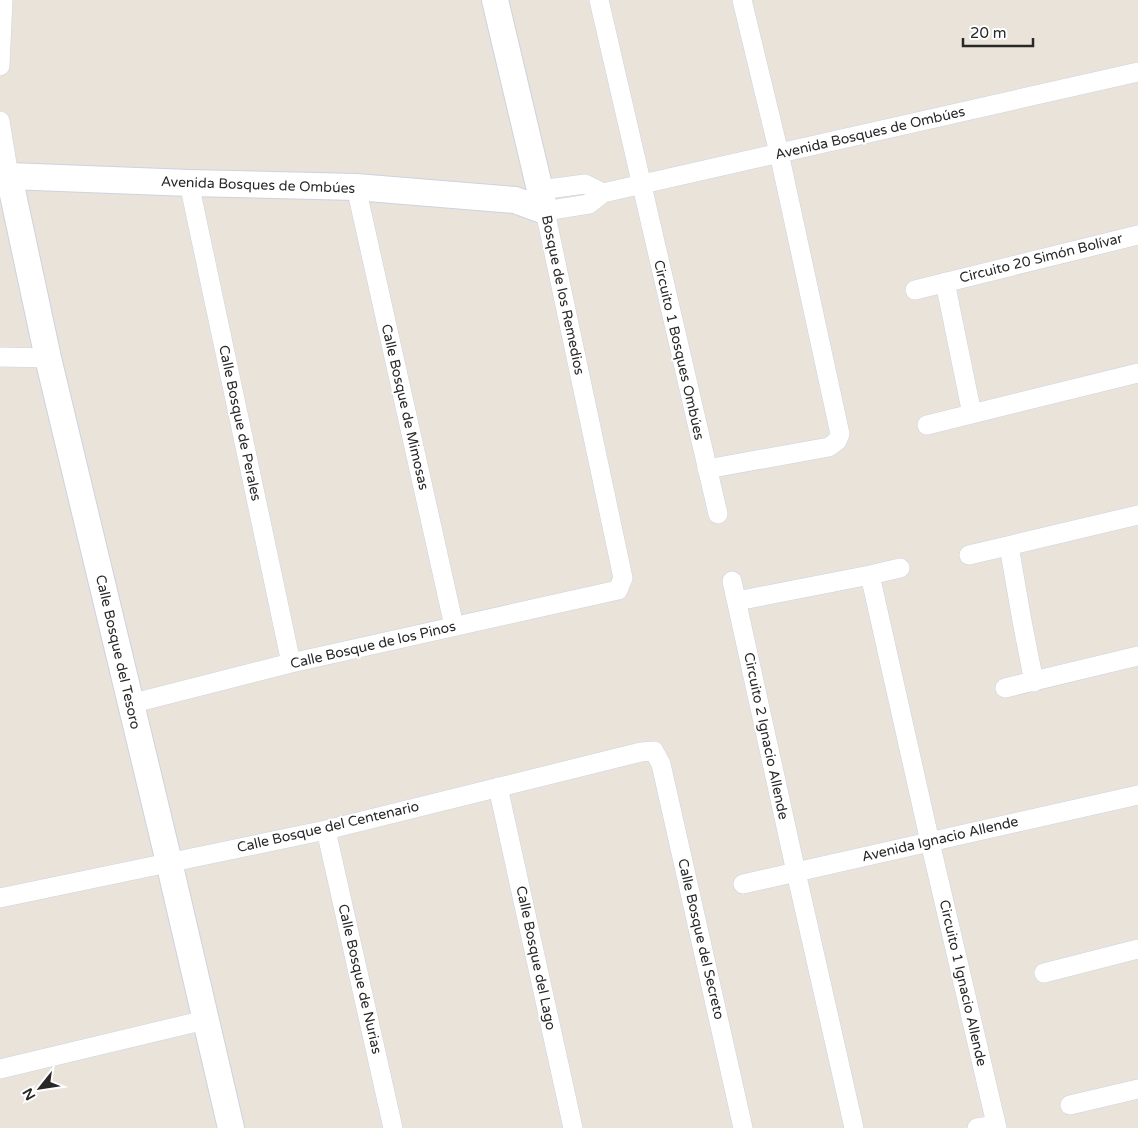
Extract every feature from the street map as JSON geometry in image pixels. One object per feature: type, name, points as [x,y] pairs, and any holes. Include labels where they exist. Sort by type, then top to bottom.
[{"type":"street","points":[[0,66],[3,0]]},
{"type":"street","name":"Bosque de los Remedios","points":[[495,0],[543,200],[623,578],[618,590]]},
{"type":"street","name":"Circuito 1 Bosques Ombúes","points":[[598,0],[718,514]]},
{"type":"street","points":[[706,469],[829,446],[838,442],[840,434],[779,154],[742,0]]},
{"type":"street","name":"Avenida Bosques de Ombúes","points":[[4,176],[356,187],[589,204],[603,193],[1138,72]]},
{"type":"street","points":[[0,121],[4,176]]},
{"type":"street","name":"Calle Bosque del Tesoro","points":[[4,176],[230,1128]]},
{"type":"street","name":"Calle Bosque de Perales","points":[[189,183],[292,663]]},
{"type":"street","name":"Calle Bosque de Mimosas","points":[[356,187],[454,626]]},
{"type":"street","name":"Circuito 20 Simón Bolívar","points":[[915,290],[1138,235]]},
{"type":"street","name":"Circuito 20 Simón Bolívar","points":[[945,282],[972,414]]},
{"type":"street","points":[[0,356],[48,358]]},
{"type":"street","points":[[927,426],[1138,373]]},
{"type":"street","points":[[969,555],[1138,514]]},
{"type":"street","points":[[1009,546],[1034,682]]},
{"type":"street","points":[[737,601],[900,568]]},
{"type":"street","points":[[870,575],[930,842]]},
{"type":"street","name":"Circuito 2 Ignacio Allende","points":[[732,581],[796,872]]},
{"type":"street","name":"Calle Bosque de los Pinos","points":[[130,704],[292,663],[618,590]]},
{"type":"street","points":[[1005,688],[1138,656]]},
{"type":"street","name":"Calle Bosque del Centenario","points":[[0,898],[326,830],[641,752],[654,752]]},
{"type":"street","name":"Calle Bosque del Secreto","points":[[654,752],[661,764],[743,1128]]},
{"type":"street","name":"Calle Bosque del Lago","points":[[498,787],[573,1128]]},
{"type":"street","name":"Avenida Ignacio Allende","points":[[743,884],[1138,795]]},
{"type":"street","name":"Calle Bosque de Nurias","points":[[326,830],[393,1128]]},
{"type":"street","name":"Circuito 1 Ignacio Allende","points":[[930,842],[996,1126],[977,1128]]},
{"type":"street","points":[[796,872],[854,1128]]},
{"type":"street","points":[[1044,972],[1138,949]]},
{"type":"street","points":[[0,1069],[205,1020]]},
{"type":"street","points":[[1070,1104],[1138,1089]]}]
